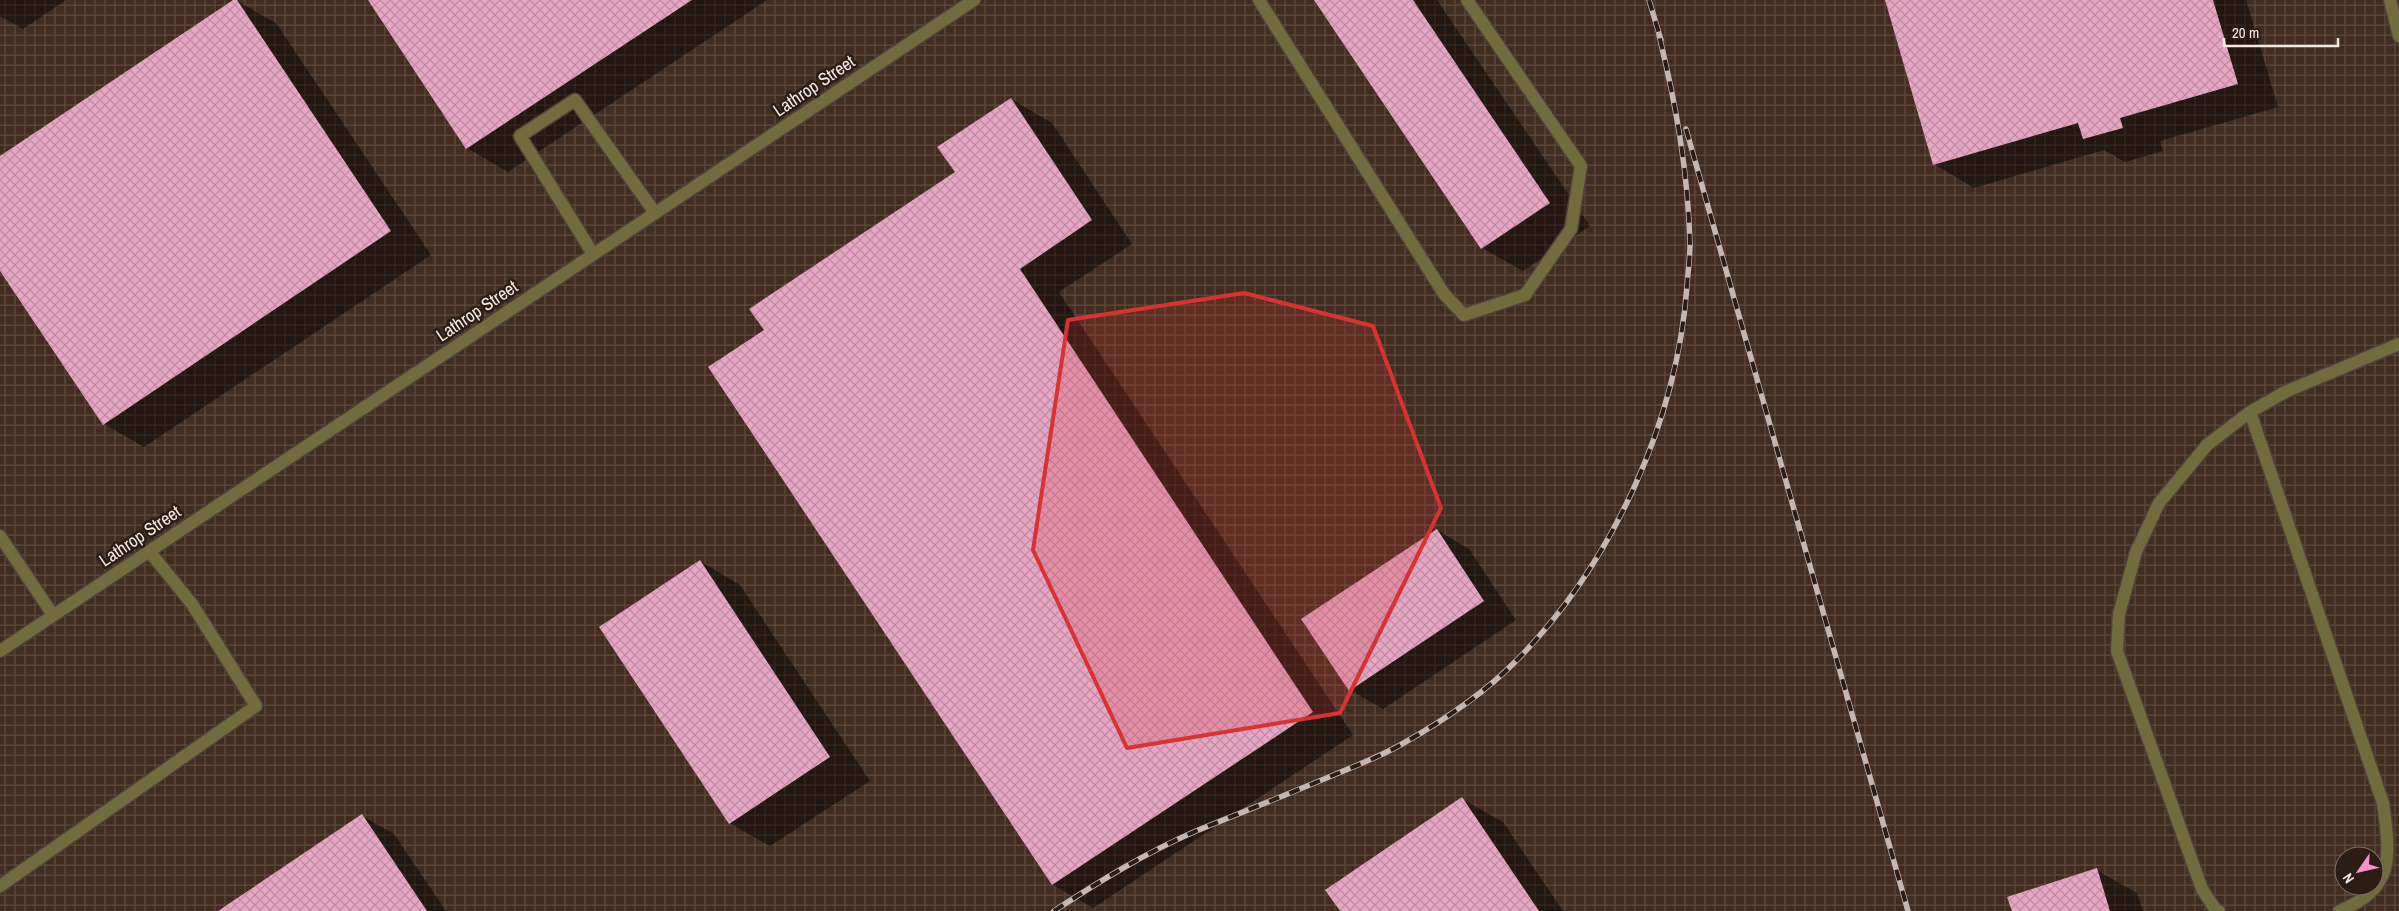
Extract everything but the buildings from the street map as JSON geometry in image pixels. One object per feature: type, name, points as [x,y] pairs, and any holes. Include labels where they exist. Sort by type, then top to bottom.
[{"type":"street","name":"Lathrop Street","points":[[0,650],[974,0]]},
{"type":"street","points":[[1259,0],[1444,294],[1464,315],[1525,294],[1572,229],[1581,166],[1467,0]]},
{"type":"street","points":[[2390,0],[2399,36]]},
{"type":"street","points":[[593,254],[520,136],[575,100],[655,213]]},
{"type":"street","points":[[2219,911],[2202,889],[2118,651],[2119,614],[2136,552],[2159,503],[2207,445],[2250,412],[2287,391],[2316,377],[2399,344]]},
{"type":"street","points":[[2250,412],[2383,803],[2388,845],[2386,869],[2374,890],[2357,904],[2339,911]]},
{"type":"street","points":[[0,536],[53,615]]},
{"type":"street","points":[[0,886],[256,706],[192,604],[149,551]]},
{"type":"highlighted area","points":[[1244,293],[1373,326],[1441,508],[1340,713],[1127,748],[1033,550],[1068,320]]},
{"type":"shaded area","points":[[0,0],[2399,0],[2399,911],[0,911]]},
{"type":"railway","points":[[1649,0],[1661,40]]},
{"type":"railway","points":[[1054,911],[1123,868],[1177,840],[1369,760],[1433,726],[1478,695],[1518,659],[1552,621],[1583,579],[1611,534],[1634,487],[1654,438],[1670,388],[1681,337],[1690,254],[1689,217],[1680,138],[1659,35]]},
{"type":"railway","points":[[1686,129],[1908,911]]}]
